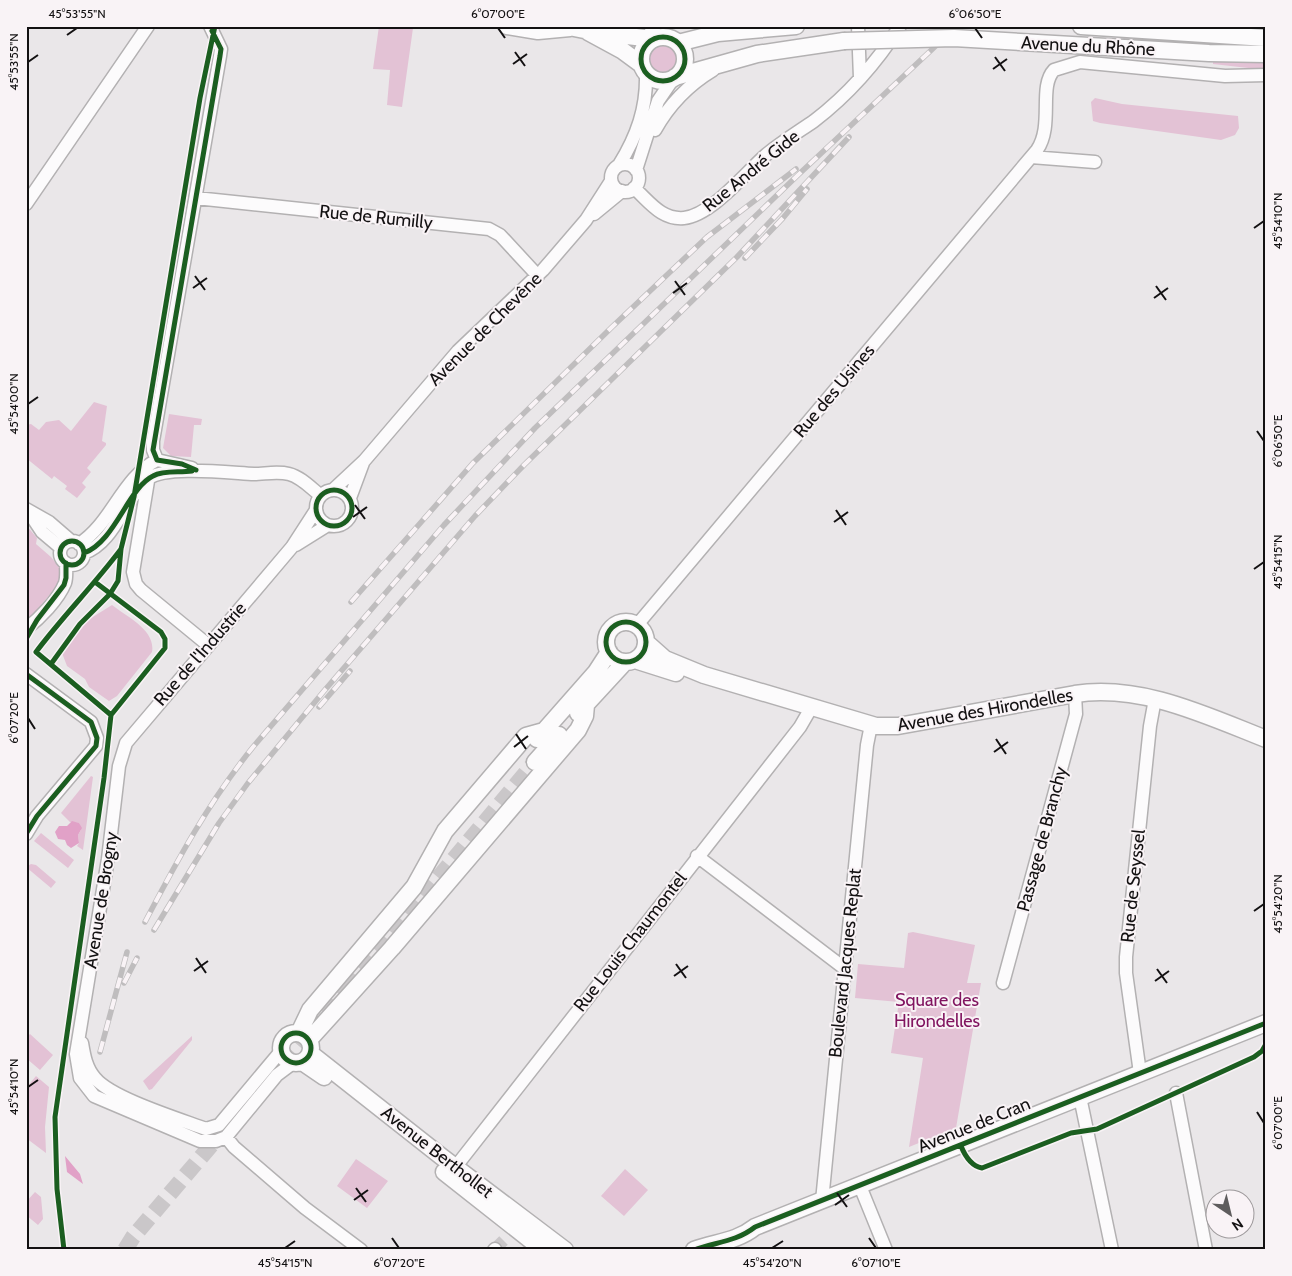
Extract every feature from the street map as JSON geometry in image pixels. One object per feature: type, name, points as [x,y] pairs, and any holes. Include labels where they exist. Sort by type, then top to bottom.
[{"type":"main road","points":[[507,26],[538,32],[573,28],[606,30],[627,36],[654,34],[671,38],[678,43],[684,52],[685,61],[681,72],[674,78],[658,81],[623,51],[573,28]]},
{"type":"main road","points":[[678,43],[718,33],[796,26]]},
{"type":"main road","name":"Avenue du Rhône","points":[[1081,26],[1266,38]]},
{"type":"main road","points":[[644,69],[643,48],[654,34]]},
{"type":"main road","name":"Avenue du Rhône","points":[[674,78],[777,49],[844,41],[954,38],[1209,53],[1266,54]]},
{"type":"main road","points":[[535,762],[586,705],[630,661],[643,653],[646,643],[644,633],[637,625],[628,622],[613,626],[606,640],[610,652],[615,658],[630,661]]},
{"type":"main road","name":"Avenue des Hirondelles","points":[[646,643],[664,659],[704,676],[871,725],[898,726],[1075,694],[1102,691],[1155,699],[1208,716],[1266,739]]},
{"type":"main road","points":[[406,914],[423,893],[452,839],[596,672],[610,652]]},
{"type":"main road","name":"Avenue des Hirondelles","points":[[630,661],[675,673],[704,676]]},
{"type":"main road","points":[[303,1050],[578,730],[585,716],[586,705]]},
{"type":"main road","points":[[303,1050],[310,1010],[414,887],[445,831],[526,736],[544,731]]},
{"type":"main road","name":"Avenue de Cran","points":[[694,1250],[711,1243],[722,1233],[742,1226],[755,1227],[1266,1023]]},
{"type":"main road","points":[[281,1051],[284,1038],[291,1033],[303,1050]]},
{"type":"main road","name":"Avenue Berthollet","points":[[281,1051],[285,1059],[303,1050],[452,1172],[565,1250]]},
{"type":"main road","name":"Avenue Berthollet","points":[[452,1172],[511,1233],[543,1250]]},
{"type":"street","points":[[858,26],[860,78]]},
{"type":"street","name":"Rue André Gide","points":[[628,189],[668,216],[684,218],[699,214],[767,154],[815,119],[860,78],[882,54],[900,26]]},
{"type":"street","points":[[26,204],[148,27]]},
{"type":"street","points":[[157,460],[152,450],[153,441],[221,50],[212,28]]},
{"type":"street","name":"Rue des Usines","points":[[637,625],[1009,174],[1031,157],[1040,145],[1045,131],[1048,80],[1054,70],[1063,65],[1080,62],[1225,76],[1266,75]]},
{"type":"street","points":[[655,130],[666,112],[684,92],[699,79],[721,65]]},
{"type":"street","points":[[644,69],[645,104],[640,124],[619,165],[612,172],[611,181],[615,188],[628,189],[638,179],[636,170],[658,101],[674,78]]},
{"type":"street","points":[[1031,157],[1095,162]]},
{"type":"street","points":[[619,165],[628,164],[636,170]]},
{"type":"street","name":"Avenue de Chevêne","points":[[334,489],[364,461],[458,351],[538,276],[586,220],[611,181]]},
{"type":"street","name":"Avenue de Chevêne","points":[[586,220],[628,189]]},
{"type":"street","name":"Rue de Rumilly","points":[[196,198],[489,229],[500,235],[538,276]]},
{"type":"street","points":[[26,629],[37,620],[65,584],[66,563],[61,557],[92,534],[139,472],[157,460],[182,464],[196,470]]},
{"type":"street","name":"Avenue de Chevêne","points":[[350,498],[364,461]]},
{"type":"street","points":[[74,547],[98,545],[148,479],[162,473],[196,470],[242,474],[287,473],[299,478],[320,495]]},
{"type":"street","points":[[148,479],[133,572],[136,584],[208,646]]},
{"type":"street","points":[[334,489],[342,491],[350,498],[352,510],[349,519],[339,525],[328,525],[320,519],[316,510],[320,495],[334,489]]},
{"type":"street","points":[[26,509],[45,520],[74,547],[78,564],[66,563]]},
{"type":"street","name":"Rue de l'Industrie","points":[[119,766],[126,743],[139,725],[292,547],[316,510]]},
{"type":"street","name":"Rue de l'Industrie","points":[[292,547],[328,525]]},
{"type":"street","points":[[26,674],[91,722],[98,738],[96,746],[28,829]]},
{"type":"street","name":"Passage de Branchy","points":[[1003,983],[1076,714],[1075,694]]},
{"type":"street","name":"Rue de Seyssel","points":[[1140,1073],[1126,973],[1126,956],[1150,726],[1155,699]]},
{"type":"street","name":"Rue Louis Chaumontel","points":[[452,1172],[697,856],[800,727],[811,708]]},
{"type":"street","name":"Boulevard Jacques Replat","points":[[822,1201],[844,968],[867,745],[871,725]]},
{"type":"street","name":"Avenue de Brogny","points":[[119,766],[110,844],[76,1054],[78,1071],[83,1084],[94,1096],[200,1141],[216,1141],[226,1137]]},
{"type":"street","points":[[697,856],[844,968]]},
{"type":"street","points":[[80,1033],[87,1066],[99,1084],[122,1096],[206,1130],[219,1125],[281,1051]]},
{"type":"street","points":[[303,1050],[277,1075],[226,1137],[234,1148],[306,1208],[361,1250]]},
{"type":"street","points":[[1176,1092],[1206,1250]]},
{"type":"street","points":[[1080,1097],[1112,1250]]},
{"type":"street","points":[[860,1186],[886,1250]]},
{"type":"green space","points":[[379,26],[413,28],[402,107],[387,105],[390,70],[373,69]]},
{"type":"green space","points":[[663,45],[673,49],[677,59],[673,69],[663,73],[653,69],[649,59],[653,49]]},
{"type":"green space","points":[[1213,58],[1266,59],[1266,70],[1213,64]]},
{"type":"green space","points":[[1095,98],[1122,104],[1238,116],[1239,128],[1235,135],[1221,140],[1100,123],[1093,121],[1091,102]]},
{"type":"green space","points":[[94,402],[107,406],[102,441],[106,445],[87,468],[91,472],[82,483],[86,487],[77,498],[65,489],[67,486],[54,476],[52,479],[26,458],[26,425],[31,424],[39,430],[46,422],[59,420],[71,431]]},
{"type":"green space","points":[[169,414],[202,419],[201,425],[194,425],[191,457],[171,456],[163,448]]},
{"type":"green space","points":[[26,525],[37,538],[36,544],[51,557],[62,571],[57,586],[26,623]]},
{"type":"green space","points":[[112,605],[145,631],[150,637],[152,652],[117,696],[109,701],[89,687],[85,679],[67,666],[62,653],[88,620]]},
{"type":"green space","points":[[91,776],[93,777],[83,850],[77,846],[79,843],[78,835],[81,830],[79,823],[70,822],[61,813]]},
{"type":"green space","points":[[41,833],[74,860],[68,868],[34,841]]},
{"type":"green space","points":[[31,864],[36,865],[56,882],[51,888],[26,867]]},
{"type":"green space","name":"Square des Hirondelles","points":[[913,932],[975,945],[967,983],[981,983],[956,1128],[909,1147],[923,1058],[891,1053],[899,1002],[855,998],[858,964],[904,968],[908,933]]},
{"type":"green space","points":[[30,1034],[53,1055],[40,1070],[26,1058],[26,1038]]},
{"type":"green space","points":[[192,1036],[192,1040],[152,1089],[149,1090],[143,1081]]},
{"type":"green space","points":[[36,1076],[49,1087],[45,1127],[46,1153],[26,1138],[26,1088]]},
{"type":"green space","points":[[356,1159],[388,1181],[367,1208],[337,1186]]},
{"type":"green space","points":[[625,1169],[648,1190],[624,1216],[601,1196]]},
{"type":"green space","points":[[35,1192],[41,1197],[43,1219],[38,1225],[26,1215],[26,1202]]},
{"type":"shaded area","points":[[72,821],[79,823],[82,828],[78,835],[79,843],[71,848],[65,840],[58,839],[55,832],[59,826],[67,826]]},
{"type":"shaded area","points":[[65,1156],[80,1174],[83,1184],[67,1172]]},
{"type":"tunnel","points":[[346,988],[535,762]]},
{"type":"tunnel","points":[[307,1030],[351,978]]},
{"type":"tunnel","points":[[266,1081],[315,1024]]},
{"type":"tunnel","points":[[125,1250],[133,1237],[224,1130]]},
{"type":"tunnel","points":[[495,1249],[507,1237]]},
{"type":"railway","points":[[145,922],[169,876],[208,810],[237,768],[444,525],[535,428],[798,175],[957,26]]},
{"type":"railway","points":[[154,930],[219,823],[248,783],[324,691],[475,516],[524,465],[737,257],[849,137]]},
{"type":"railway","points":[[351,602],[473,463],[612,327],[707,237],[796,169]]},
{"type":"railway","points":[[745,258],[783,218],[807,189]]},
{"type":"railway","points":[[319,707],[350,671]]},
{"type":"railway","points":[[100,1052],[127,952]]},
{"type":"railway","points":[[124,983],[137,958]]},
{"type":"cycle path","points":[[51,664],[80,624],[110,594],[118,581],[121,549],[134,497],[200,98],[215,26]]},
{"type":"cycle path","points":[[196,470],[182,464],[157,460],[153,450],[221,49],[212,31]]},
{"type":"cycle path","points":[[659,37],[667,37],[679,43],[685,59],[679,75],[667,81],[659,81],[647,75],[641,63],[641,55],[647,43],[659,37]]},
{"type":"cycle path","points":[[84,553],[95,547],[104,538],[144,482],[162,473],[192,471]]},
{"type":"cycle path","points":[[334,490],[341,491],[347,495],[351,501],[352,508],[351,515],[347,521],[341,525],[334,526],[327,525],[321,521],[317,515],[316,508],[317,501],[321,495],[327,491],[334,490]]},
{"type":"cycle path","points":[[72,541],[77,542],[83,548],[84,553],[83,558],[77,564],[72,565],[67,564],[61,558],[60,553],[61,548],[67,542],[72,541]]},
{"type":"cycle path","points":[[36,652],[121,549]]},
{"type":"cycle path","points":[[26,639],[37,620],[64,585],[66,563]]},
{"type":"cycle path","points":[[95,582],[161,632],[165,639],[165,648],[111,715]]},
{"type":"cycle path","points":[[622,622],[630,622],[637,625],[643,631],[646,642],[643,653],[637,659],[630,662],[622,662],[615,659],[609,653],[606,646],[606,638],[609,631],[615,625],[622,622]]},
{"type":"cycle path","points":[[36,652],[111,715]]},
{"type":"cycle path","points":[[26,674],[91,722],[97,738],[96,746],[37,816],[26,834]]},
{"type":"cycle path","points":[[64,1250],[57,1189],[55,1117],[104,778],[111,715]]},
{"type":"cycle path","points":[[694,1250],[740,1236],[755,1227],[1266,1023]]},
{"type":"cycle path","points":[[296,1033],[307,1037],[311,1048],[307,1059],[296,1063],[285,1059],[281,1048],[285,1037],[296,1033]]},
{"type":"cycle path","points":[[961,1146],[969,1160],[982,1168],[1071,1133],[1097,1129],[1254,1057],[1262,1051],[1266,1044]]}]
